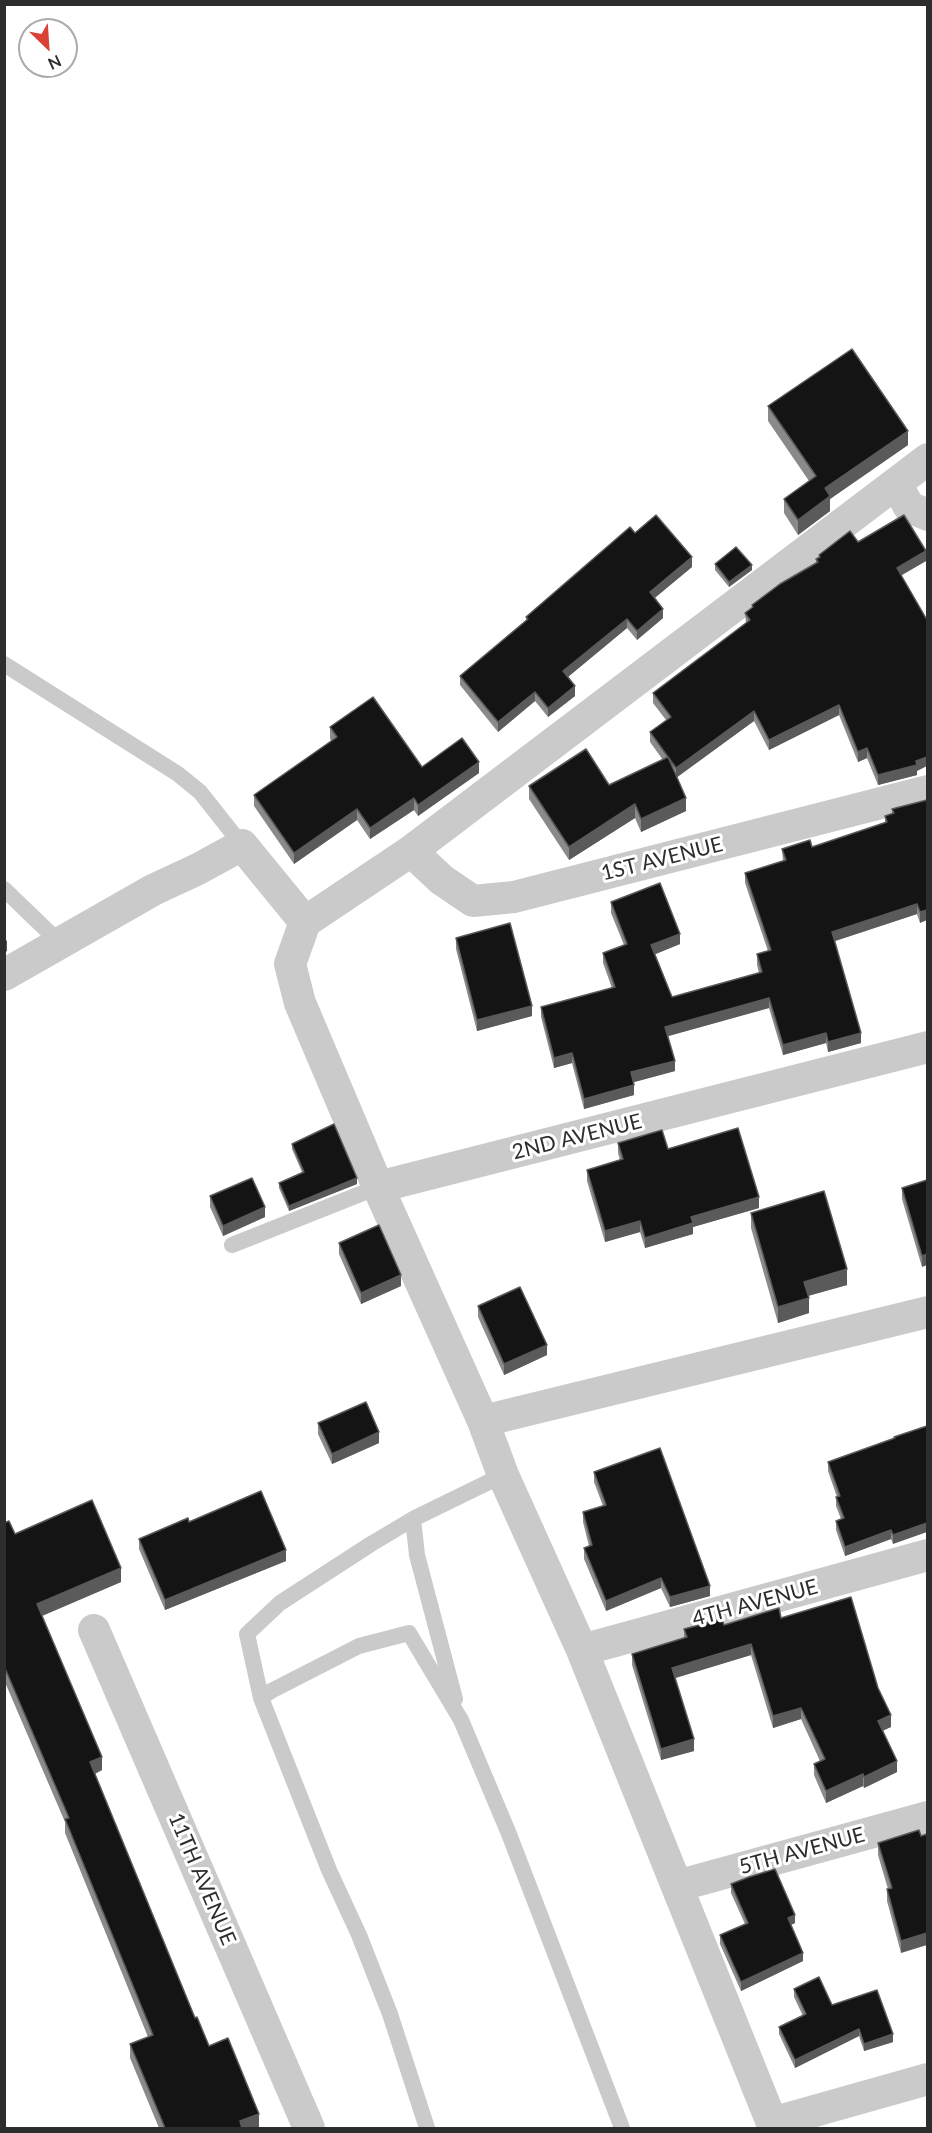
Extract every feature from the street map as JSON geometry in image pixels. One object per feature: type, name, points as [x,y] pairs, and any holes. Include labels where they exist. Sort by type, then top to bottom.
[{"type":"street","points":[[927,459],[411,851],[305,922],[290,964],[300,1003],[378,1187],[483,1421],[503,1476],[582,1650],[773,2126],[927,2079]]},
{"type":"street","points":[[896,483],[909,507],[927,515]]},
{"type":"street","name":"1ST AVENUE","points":[[411,851],[442,880],[473,901],[514,897],[927,791]]},
{"type":"street","points":[[4,975],[153,890],[242,845],[305,922]]},
{"type":"street","name":"2ND AVENUE","points":[[378,1187],[927,1047]]},
{"type":"street","points":[[483,1421],[927,1312]]},
{"type":"street","name":"4TH AVENUE","points":[[582,1650],[927,1556]]},
{"type":"street","name":"11TH AVENUE","points":[[94,1630],[305,2119]]},
{"type":"street","name":"5TH AVENUE","points":[[677,1886],[927,1817]]},
{"type":"lane","points":[[4,664],[178,774],[200,792],[242,845]]},
{"type":"lane","points":[[4,889],[60,943]]},
{"type":"lane","name":"2ND AVENUE","points":[[232,1245],[378,1187]]},
{"type":"lane","points":[[427,2128],[390,2014],[359,1935],[329,1870],[261,1698],[247,1634],[280,1603],[413,1519],[503,1476]]},
{"type":"lane","points":[[413,1519],[417,1555],[461,1720]]},
{"type":"lane","points":[[261,1698],[359,1646],[410,1633],[461,1720],[509,1834],[622,2128]]},
{"type":"lane","points":[[305,2119],[327,2128]]},
{"type":"building","points":[[852,349],[908,431],[825,488],[830,496],[798,520],[784,499],[816,476],[768,406]]},
{"type":"building","points":[[656,515],[692,557],[650,592],[663,609],[637,631],[627,619],[563,671],[575,686],[548,708],[535,692],[498,722],[460,676],[528,619],[526,617],[630,527],[635,533]]},
{"type":"building","points":[[904,515],[926,551],[897,568],[927,620],[927,757],[916,761],[917,765],[878,775],[867,748],[858,752],[839,705],[769,740],[754,711],[676,768],[650,732],[671,717],[653,693],[750,620],[745,613],[753,607],[752,605],[780,584],[818,562],[816,559],[820,557],[819,555],[850,531],[858,542]]},
{"type":"building","points":[[736,547],[752,565],[729,582],[715,564]]},
{"type":"building","points":[[373,697],[422,767],[462,738],[479,762],[418,805],[414,798],[370,828],[357,809],[294,853],[254,795],[337,737],[330,727]]},
{"type":"building","points":[[586,749],[609,785],[668,757],[686,798],[641,819],[635,804],[569,847],[529,786]]},
{"type":"building","points":[[927,800],[927,910],[920,912],[917,904],[832,932],[861,1033],[828,1042],[826,1033],[783,1045],[769,998],[665,1027],[675,1061],[631,1072],[634,1085],[584,1099],[572,1053],[554,1058],[541,1007],[615,987],[603,953],[627,944],[611,902],[660,883],[680,934],[651,945],[672,997],[762,972],[757,954],[771,950],[745,873],[786,860],[782,849],[810,840],[812,847],[887,822],[885,816],[894,813],[892,809]]},
{"type":"building","points":[[510,923],[532,1006],[477,1020],[456,938]]},
{"type":"building","points":[[334,1124],[357,1178],[289,1206],[279,1183],[304,1172],[292,1144]]},
{"type":"building","points":[[738,1128],[759,1197],[691,1217],[693,1223],[645,1238],[640,1221],[605,1231],[587,1170],[623,1159],[618,1143],[662,1130],[668,1149]]},
{"type":"building","points":[[252,1178],[265,1207],[223,1226],[210,1196]]},
{"type":"building","points":[[927,1180],[927,1254],[922,1256],[902,1188]]},
{"type":"building","points":[[824,1191],[847,1269],[804,1282],[809,1298],[778,1307],[751,1213]]},
{"type":"building","points":[[379,1225],[401,1275],[361,1293],[339,1243]]},
{"type":"building","points":[[520,1287],[547,1345],[504,1364],[478,1306]]},
{"type":"building","points":[[366,1402],[379,1432],[332,1454],[318,1423]]},
{"type":"building","points":[[927,1426],[927,1523],[893,1535],[891,1530],[845,1547],[836,1521],[844,1518],[836,1497],[840,1496],[828,1462]]},
{"type":"building","points":[[660,1448],[710,1586],[670,1597],[661,1578],[606,1601],[584,1548],[592,1545],[583,1512],[606,1505],[594,1472]]},
{"type":"building","points":[[261,1491],[286,1550],[165,1600],[139,1539],[188,1518],[189,1522]]},
{"type":"building","points":[[92,1500],[121,1568],[37,1604],[102,1757],[90,1762],[195,2018],[197,2017],[209,2046],[228,2038],[259,2114],[240,2121],[242,2128],[165,2128],[130,2044],[153,2035],[65,1819],[69,1818],[4,1666],[4,1523],[9,1521],[15,1534]]},
{"type":"building","points":[[851,1597],[878,1688],[891,1715],[878,1721],[897,1761],[864,1777],[863,1774],[826,1791],[814,1764],[825,1759],[801,1708],[773,1716],[751,1644],[672,1668],[694,1739],[661,1749],[632,1654],[687,1637],[684,1629],[722,1619],[724,1625],[779,1608],[781,1618]]},
{"type":"building","points":[[919,1830],[921,1836],[927,1834],[927,1933],[901,1941],[887,1889],[892,1888],[878,1843]]},
{"type":"building","points":[[775,1869],[795,1915],[788,1918],[803,1953],[741,1982],[720,1935],[748,1923],[731,1884]]},
{"type":"building","points":[[819,1977],[832,2005],[877,1990],[893,2034],[864,2044],[859,2029],[795,2060],[779,2027],[806,2014],[794,1989]]}]
